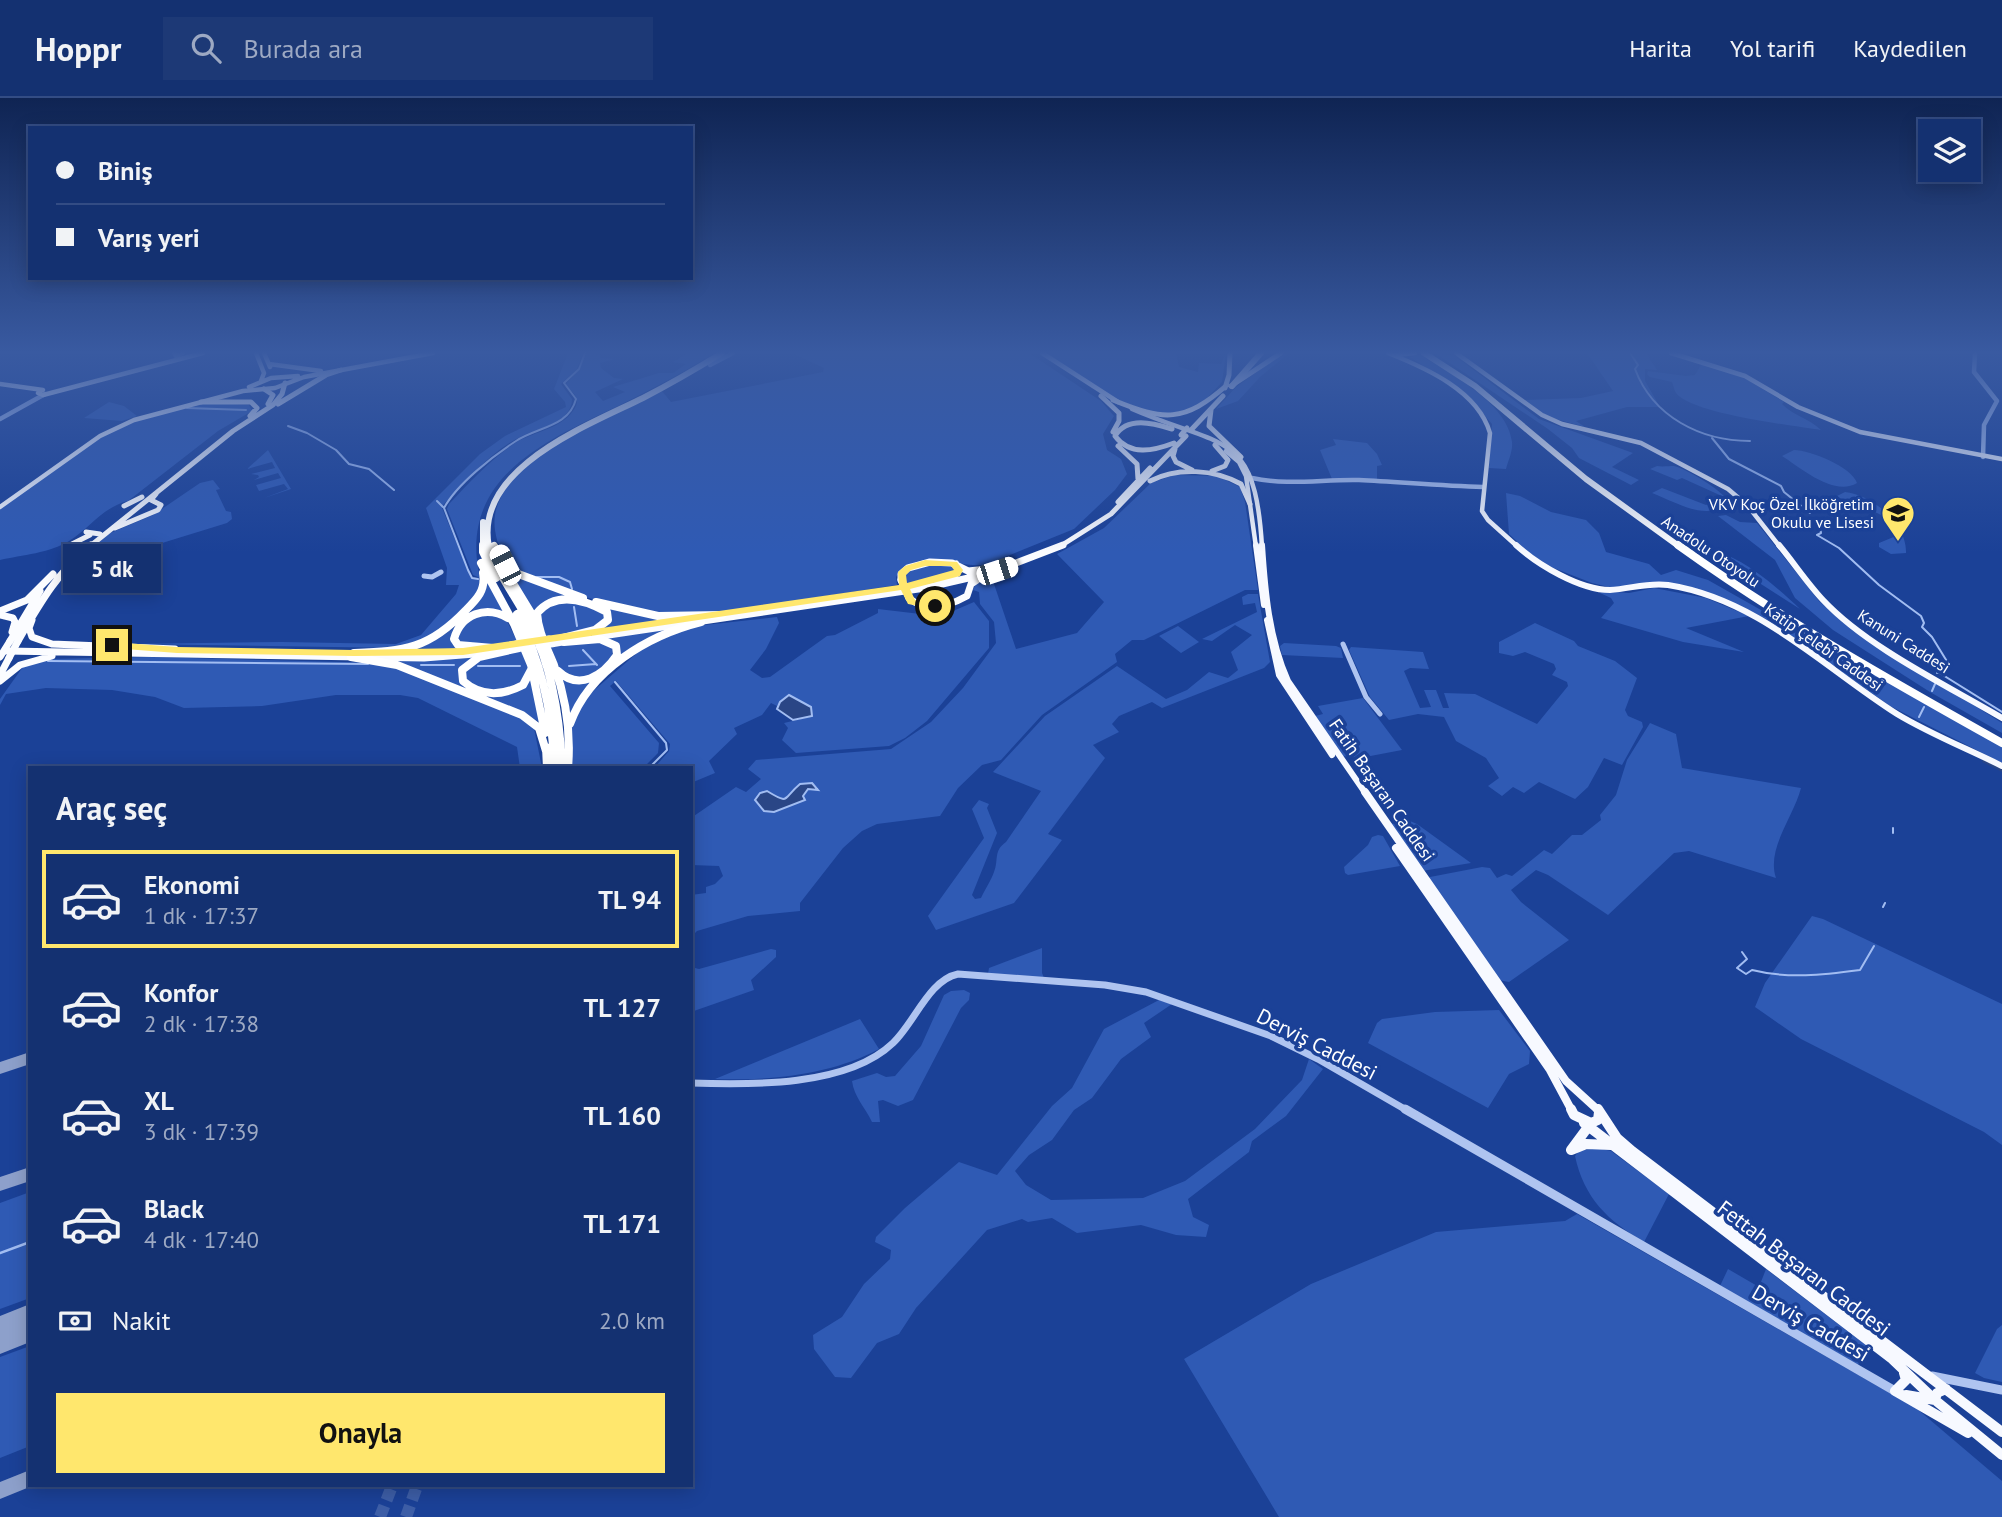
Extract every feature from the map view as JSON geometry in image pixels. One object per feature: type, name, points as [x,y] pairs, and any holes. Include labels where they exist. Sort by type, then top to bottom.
[{"type":"highway","points":[[72,544],[145,496],[246,419]]},
{"type":"highway","points":[[0,675],[37,606],[63,570],[102,533],[251,419]]},
{"type":"highway","points":[[353,655],[410,649],[439,638],[484,589],[477,548],[487,509],[499,487],[520,464],[539,449],[592,419]]},
{"type":"highway","points":[[562,766],[553,687],[534,632],[491,557],[488,541],[489,519],[498,497],[512,477],[545,448],[602,419]]},
{"type":"highway","points":[[1121,419],[1122,423],[1115,436],[1118,442],[1128,447],[1149,450],[1175,445]]},
{"type":"highway","points":[[1129,419],[1112,433],[1113,439],[1140,470],[1136,488]]},
{"type":"highway","points":[[994,568],[968,571],[956,564],[919,564],[904,571],[901,580],[909,598],[917,604],[938,606],[960,600],[977,580],[1032,559],[1083,535],[1136,488],[1198,419]]},
{"type":"highway","points":[[1186,432],[1200,419]]},
{"type":"highway","points":[[1208,419],[1209,426],[1241,457]]},
{"type":"highway","name":"Anadolu Otoyolu","points":[[1515,419],[1586,479],[1692,557],[1829,644],[2002,743]]},
{"type":"highway","name":"Anadolu Otoyolu","points":[[1523,419],[1597,481],[1721,570],[1853,652],[2002,737]]},
{"type":"highway","points":[[1122,423],[1152,424],[1172,429]]},
{"type":"highway","points":[[1175,445],[1173,456],[1178,464],[1190,470],[1206,472],[1223,468],[1228,461],[1225,454],[1214,445]]},
{"type":"highway","points":[[0,613],[27,600],[90,534],[102,533],[158,510],[161,505],[151,500],[152,497],[198,458]]},
{"type":"highway","points":[[0,650],[444,657],[926,583],[994,568],[1052,547],[1076,534],[1136,488],[1164,475],[1214,474],[1231,478],[1241,484],[1250,504]]},
{"type":"highway","points":[[124,506],[145,496]]},
{"type":"highway","points":[[489,519],[499,561],[539,627],[555,667],[568,736]]},
{"type":"highway","points":[[482,527],[483,552],[489,567],[521,621],[535,654],[549,707],[554,766]]},
{"type":"highway","points":[[494,546],[505,565],[513,572],[607,605],[666,618],[722,615]]},
{"type":"highway","points":[[900,593],[978,576],[1032,559]]},
{"type":"highway","points":[[481,563],[514,624],[531,665],[544,728],[547,766]]},
{"type":"highway","points":[[926,583],[957,575],[956,564]]},
{"type":"highway","points":[[0,657],[53,574]]},
{"type":"highway","points":[[563,640],[955,585],[964,587],[969,592]]},
{"type":"highway","points":[[539,627],[537,614],[540,608],[553,601],[587,603],[608,615],[605,624],[595,630],[563,640]]},
{"type":"highway","points":[[37,606],[29,628],[32,637],[40,642],[177,652]]},
{"type":"highway","points":[[493,648],[458,645],[454,639],[456,630],[466,618],[485,611],[506,615],[514,624]]},
{"type":"highway","points":[[0,613],[14,620],[10,641]]},
{"type":"highway","points":[[568,766],[568,736],[576,706],[619,665],[652,639],[701,622]]},
{"type":"highway","points":[[555,667],[565,679],[589,680],[605,671],[617,656],[616,646],[606,640],[563,640]]},
{"type":"highway","points":[[353,655],[434,653],[518,646]]},
{"type":"highway","points":[[518,646],[472,661],[462,670],[463,681],[476,691],[503,694],[527,682],[531,665]]},
{"type":"highway","points":[[0,681],[20,665],[43,657],[177,652]]},
{"type":"highway","points":[[353,655],[397,665],[522,715],[539,728],[546,751]]},
{"type":"main road","points":[[0,505],[110,428],[132,419]]},
{"type":"main road","points":[[0,505],[108,431],[137,419]]},
{"type":"main road","points":[[1150,419],[1214,445],[1230,454],[1243,468],[1252,521],[1250,538],[1259,541]]},
{"type":"main road","points":[[1154,419],[1213,440],[1241,457]]},
{"type":"main road","name":"Katip Çelebi Caddesi","points":[[1485,419],[1490,433],[1481,505],[1488,520],[1528,556],[1561,576],[1606,590],[1646,584],[1668,585],[1745,610],[1771,625],[1899,715],[2002,766]]},
{"type":"main road","name":"Kanuni Caddesi","points":[[1551,419],[1655,449],[1728,489],[1755,514],[1823,600],[1844,620],[1880,645],[2002,718]]},
{"type":"main road","points":[[1828,419],[1860,432],[2002,458]]},
{"type":"main road","points":[[1834,419],[1858,429],[1983,456]]},
{"type":"main road","name":"Fatih Başaran Caddesi","points":[[1241,457],[1252,478],[1255,491],[1274,663],[1281,680],[1550,1070],[1571,1108]]},
{"type":"main road","name":"Fatih Başaran Caddesi","points":[[1259,541],[1281,667],[1288,681],[1555,1065],[1572,1087],[1590,1101]]},
{"type":"main road","points":[[1571,1108],[1574,1100],[1590,1101],[1598,1109],[1600,1117],[1590,1125],[1571,1150],[1597,1143],[1612,1145]]},
{"type":"main road","name":"Fettah Başaran Caddesi","points":[[1571,1108],[1578,1118],[1612,1145],[1902,1369],[2002,1455]]},
{"type":"main road","name":"Fettah Başaran Caddesi","points":[[1598,1109],[1613,1134],[1632,1151],[2002,1432]]},
{"type":"main road","points":[[1895,1391],[1906,1380],[1902,1369]]},
{"type":"main road","points":[[1895,1391],[1935,1400],[1937,1393],[1945,1389]]},
{"type":"main road","points":[[1895,1391],[1983,1441]]},
{"type":"street","points":[[1983,456],[1984,425],[1987,419]]},
{"type":"street","points":[[1252,478],[1276,483]]},
{"type":"street","points":[[1255,491],[1264,484],[1352,480],[1430,487],[1483,487]]},
{"type":"street","points":[[440,580],[424,576],[432,577],[441,572]]},
{"type":"street","points":[[1343,644],[1366,697],[1380,714]]},
{"type":"street","name":"Derviş Caddesi","points":[[693,1083],[728,1086],[783,1081],[838,1070],[870,1059],[882,1053],[892,1043],[914,1019],[939,982],[949,976],[1036,979],[1129,988],[1219,1016],[1296,1047],[1895,1391]]},
{"type":"street","points":[[1927,1375],[2002,1390]]},
{"type":"shaded area","points":[[143,419],[238,419],[218,431],[128,501],[104,513],[69,541],[45,551],[0,560],[0,508],[107,433]]},
{"type":"shaded area","points":[[540,419],[561,419],[500,449],[444,504],[442,508],[471,578],[481,580],[482,586],[441,633],[397,648],[132,644],[396,644],[421,635],[456,594],[459,585],[446,585],[447,568],[426,508],[480,454],[505,436]]},
{"type":"shaded area","points":[[564,419],[591,419],[537,449],[513,468],[494,489],[482,514],[476,543],[480,578],[473,575],[447,509],[449,504],[512,445]]},
{"type":"shaded area","points":[[601,419],[1112,419],[1103,434],[1107,450],[1121,459],[1127,474],[1115,490],[1074,529],[985,565],[926,560],[905,567],[896,577],[897,585],[701,615],[667,615],[598,601],[529,577],[510,564],[498,544],[495,530],[497,505],[510,483],[531,462]]},
{"type":"shaded area","points":[[1488,419],[1503,419],[1508,428],[1512,442],[1506,469],[1489,468],[1492,424]]},
{"type":"shaded area","points":[[1533,419],[1633,453],[1612,467],[1639,480],[1631,485],[1579,458],[1572,448]]},
{"type":"shaded area","points":[[1556,419],[1582,419],[1576,421],[1585,427]]},
{"type":"shaded area","points":[[1755,419],[1806,419],[1821,430]]},
{"type":"shaded area","points":[[1333,439],[1367,443],[1382,465],[1377,466],[1377,480],[1332,479],[1320,450],[1336,445]]},
{"type":"shaded area","points":[[268,450],[291,489],[264,498],[288,489],[284,484],[259,491],[256,485],[281,478],[278,473],[254,480],[258,475],[251,474],[275,468],[272,462],[247,469]]},
{"type":"shaded area","points":[[1794,450],[1830,460],[1847,471],[1857,483],[1838,486],[1808,474],[1782,456]]},
{"type":"shaded area","points":[[1657,466],[1674,466],[1688,471],[1715,488],[1728,500],[1730,504],[1720,509],[1701,511],[1652,493],[1662,488],[1706,505],[1724,497],[1682,478],[1677,480],[1650,469]]},
{"type":"shaded area","points":[[1174,475],[1217,476],[1240,487],[1245,502],[1258,590],[1245,590],[1144,640],[1132,640],[1115,654],[1117,662],[1042,715],[1001,760],[982,765],[958,788],[940,816],[877,824],[862,831],[843,848],[800,903],[800,911],[748,916],[697,931],[693,935],[693,895],[706,893],[706,887],[715,884],[723,876],[719,866],[693,865],[693,817],[736,787],[746,792],[761,779],[748,769],[756,760],[891,749],[931,722],[963,688],[996,643],[994,622],[980,604],[979,592],[973,590],[977,581],[989,579],[994,584],[1016,649],[1077,633],[1104,602],[1057,554],[1104,528],[1151,483]]},
{"type":"shaded area","points":[[213,480],[220,489],[216,490],[226,511],[231,512],[232,519],[227,523],[107,560],[73,567],[108,534],[153,515],[200,483]]},
{"type":"shaded area","points":[[1845,492],[1866,499],[1886,512],[1901,531],[1906,553],[1891,554],[1879,547],[1879,543],[1896,536],[1895,526],[1882,515],[1837,496]]},
{"type":"shaded area","points":[[1506,493],[1520,496],[1551,512],[1586,520],[1599,533],[1606,552],[1649,564],[1661,575],[1676,570],[1708,580],[2002,746],[2002,763],[1890,706],[1770,621],[1745,608],[1657,582],[1613,588],[1551,567],[1528,552],[1509,534]]},
{"type":"shaded area","points":[[1726,515],[1740,522],[1757,523],[1819,601],[1842,622],[2002,723],[2002,733],[1930,692],[1833,630],[1795,598],[1775,560],[1718,516]]},
{"type":"shaded area","points":[[1711,552],[1734,558],[1746,565],[1800,609]]},
{"type":"shaded area","points":[[927,564],[951,565],[956,570],[951,576],[906,584],[903,579],[905,572]]},
{"type":"shaded area","points":[[507,570],[590,601],[667,619],[596,631],[611,620],[610,613],[563,598],[534,614]]},
{"type":"shaded area","points":[[488,582],[505,612],[481,611],[452,635],[465,650],[409,651],[432,642],[456,626],[477,605]]},
{"type":"shaded area","points":[[1654,588],[1706,598],[1749,616],[1686,628],[1744,652],[1683,642],[1601,618],[1614,603],[1611,598],[1600,593],[1603,591],[1629,593]]},
{"type":"shaded area","points":[[1258,594],[1270,662],[1264,668],[1162,708],[1152,702],[1119,716],[1112,724],[1119,732],[1093,745],[1105,758],[1048,834],[1062,840],[1014,903],[936,930],[928,916],[984,838],[972,809],[979,800],[989,804],[987,808],[997,833],[972,895],[975,899],[981,898],[991,879],[999,849],[1041,791],[993,772],[1045,716],[1117,666],[1166,699],[1187,690],[1209,672],[1228,678],[1238,670],[1231,652],[1252,635],[1235,625],[1212,641],[1202,639],[1257,612],[1255,603],[1243,605],[1242,597]]},
{"type":"shaded area","points":[[563,601],[591,607],[606,616],[602,625],[576,634],[546,637],[539,618],[542,609]]},
{"type":"shaded area","points":[[974,602],[989,621],[989,648],[927,721],[905,738],[889,746],[796,753],[782,740],[788,728],[784,723],[809,717],[811,707],[796,699],[780,702],[777,706],[771,703],[762,715],[734,728],[737,734],[709,761],[715,773],[693,782],[693,766],[656,766],[669,751],[670,744],[616,681],[610,686],[659,743],[658,753],[645,766],[572,766],[571,727],[584,699],[644,647],[686,627],[777,617],[779,623],[766,649],[750,670],[762,678],[770,677],[827,636],[835,635],[878,613],[878,609],[929,615],[953,611]]},
{"type":"shaded area","points":[[487,613],[507,621],[517,641],[496,645],[457,641],[465,622]]},
{"type":"shaded area","points":[[1535,623],[1574,641],[1578,646],[1615,661],[1637,678],[1625,710],[1628,716],[1642,722],[1643,727],[1622,765],[1604,758],[1588,787],[1575,799],[1539,782],[1524,793],[1513,787],[1502,796],[1488,786],[1499,778],[1486,758],[1456,741],[1444,717],[1418,714],[1389,720],[1370,697],[1349,650],[1351,647],[1423,652],[1429,669],[1410,668],[1404,671],[1420,708],[1431,707],[1424,690],[1436,690],[1443,708],[1449,708],[1444,693],[1475,694],[1537,724],[1568,686],[1567,682],[1552,675],[1556,669],[1554,664],[1525,652],[1513,656],[1499,653],[1499,642]]},
{"type":"shaded area","points":[[1178,626],[1199,642],[1181,653],[1159,636]]},
{"type":"shaded area","points":[[674,627],[615,667],[586,693],[568,718],[560,677],[575,683],[583,681],[599,673],[619,657],[603,638]]},
{"type":"shaded area","points":[[591,641],[613,647],[607,664],[581,679],[560,670],[551,647]]},
{"type":"shaded area","points":[[1284,643],[1336,646],[1341,648],[1343,658],[1282,655],[1280,646]]},
{"type":"shaded area","points":[[522,651],[528,669],[526,679],[496,693],[467,683],[463,671],[486,657]]},
{"type":"shaded area","points":[[479,656],[459,674],[461,682],[478,693],[526,685],[532,677],[541,723],[521,711],[385,659]]},
{"type":"shaded area","points":[[149,657],[383,663],[522,718],[534,728],[542,766],[520,766],[517,747],[418,698],[400,695],[336,695],[262,706],[184,708],[155,697],[112,690],[46,688],[6,694],[0,705],[0,699],[25,664],[49,659]]},
{"type":"shaded area","points":[[789,695],[811,707],[812,716],[793,720],[777,709],[780,702]]},
{"type":"shaded area","points":[[1363,698],[1402,750],[1360,758],[1342,756],[1315,716],[1323,714],[1318,706]]},
{"type":"shaded area","points":[[1650,723],[1676,734],[1682,768],[1801,788],[1778,844],[1774,867],[1776,878],[1689,851],[1674,853],[1608,915],[1548,875],[1536,870],[1511,890],[1521,902],[1569,940],[1509,982],[1498,980],[1428,880],[1430,877],[1482,867],[1490,868],[1497,878],[1506,874],[1512,876],[1544,850],[1552,854],[1572,835],[1582,835],[1601,820],[1600,815],[1616,795],[1627,760]]},
{"type":"shaded area","points":[[812,783],[818,790],[808,789],[803,796],[805,800],[774,812],[764,811],[755,800],[760,793],[767,791],[783,799],[800,784]]},
{"type":"shaded area","points":[[1410,821],[1471,863],[1422,871],[1390,824]]},
{"type":"shaded area","points":[[1383,836],[1400,866],[1348,875],[1345,873],[1344,867],[1368,845],[1372,837]]},
{"type":"shaded area","points":[[1812,916],[2002,1004],[2002,1145],[1984,1132],[1801,1039],[1755,1007],[1765,983]]},
{"type":"shaded area","points":[[1042,948],[1044,978],[988,974],[989,968]]},
{"type":"shaded area","points":[[771,949],[776,950],[776,957],[751,980],[754,990],[693,1011],[693,968],[699,969]]},
{"type":"shaded area","points":[[964,990],[970,993],[969,1000],[961,1008],[913,1100],[898,1106],[883,1100],[878,1101],[880,1122],[872,1122],[857,1097],[852,1081],[877,1073],[886,1077],[895,1076],[921,1046],[944,995],[951,991]]},
{"type":"shaded area","points":[[1159,1000],[1172,1004],[1144,1023],[1151,1037],[1121,1059],[1092,1098],[1074,1110],[1052,1140],[1029,1155],[1015,1171],[1026,1185],[1051,1200],[1143,1198],[1185,1181],[1255,1129],[1302,1080],[1309,1059],[1323,1069],[1286,1116],[1252,1141],[1249,1152],[1188,1199],[1193,1217],[1209,1225],[1206,1237],[1176,1235],[1141,1225],[1077,1233],[1052,1218],[1028,1222],[1022,1219],[987,1230],[916,1308],[899,1334],[877,1343],[851,1378],[835,1377],[814,1349],[813,1335],[842,1317],[864,1284],[890,1259],[891,1250],[875,1242],[876,1237],[959,1162],[997,1175],[1052,1106],[1072,1088],[1104,1029]]},
{"type":"shaded area","points":[[1499,1010],[1530,1051],[1529,1064],[1509,1074],[1488,1108],[1368,1043],[1377,1023],[1382,1019],[1435,1012]]},
{"type":"shaded area","points":[[860,1019],[879,1049],[860,1058],[799,1074],[757,1079],[715,1079]]},
{"type":"shaded area","points":[[1597,1148],[1611,1151],[1669,1194],[1644,1242],[1609,1217],[1591,1196],[1585,1184],[1575,1156],[1579,1151]]},
{"type":"shaded area","points":[[28,1193],[28,1299],[0,1309],[0,1203]]},
{"type":"shaded area","points":[[1577,1214],[1916,1408],[2002,1481],[2002,1517],[1279,1517],[1184,1359],[1311,1284],[1436,1232],[1565,1221]]},
{"type":"shaded area","points":[[1728,1269],[1759,1287],[1766,1269],[1867,1346],[1858,1365],[1720,1286]]},
{"type":"shaded area","points":[[2002,1325],[2002,1382],[1975,1373],[1997,1329]]},
{"type":"shaded area","points":[[28,1347],[28,1447],[0,1458],[0,1357]]},
{"type":"waterway","points":[[478,579],[472,578],[468,570],[444,508],[466,480],[497,454],[524,436],[561,419]]},
{"type":"waterway","points":[[1675,419],[1697,431],[1714,436],[1750,441]]},
{"type":"waterway","points":[[288,426],[307,433],[336,450],[349,464],[369,469],[394,490]]},
{"type":"waterway","points":[[1712,438],[1729,459],[1781,486],[1784,492],[1810,513]]},
{"type":"waterway","points":[[437,501],[443,507]]},
{"type":"waterway","points":[[1820,527],[1821,533],[1817,535],[1839,548],[1879,585],[1921,616],[1924,623],[1922,627],[1932,637],[1948,663],[1938,668],[1937,673]]},
{"type":"waterway","points":[[537,577],[559,577],[570,582],[572,589]]},
{"type":"waterway","points":[[574,607],[577,626]]},
{"type":"waterway","points":[[583,650],[597,665]]},
{"type":"waterway","points":[[48,661],[368,664]]},
{"type":"waterway","points":[[569,666],[596,664]]},
{"type":"waterway","points":[[421,665],[454,665]]},
{"type":"waterway","points":[[478,666],[520,666]]},
{"type":"waterway","points":[[1938,672],[2002,712]]},
{"type":"waterway","points":[[615,682],[666,743],[667,750],[651,766]]},
{"type":"waterway","points":[[1932,691],[1935,684]]},
{"type":"waterway","points":[[1919,717],[1924,707]]},
{"type":"waterway","points":[[1984,761],[2002,770]]},
{"type":"waterway","points":[[1893,828],[1893,833]]},
{"type":"waterway","points":[[1883,907],[1885,903]]},
{"type":"waterway","points":[[1742,952],[1747,959],[1737,968],[1746,974],[1752,970],[1806,975],[1860,970],[1874,946]]},
{"type":"waterway","points":[[0,1253],[28,1243]]},
{"type":"taxiway","points":[[0,1068],[28,1059]]},
{"type":"taxiway","points":[[0,1184],[28,1175]]},
{"type":"taxiway","points":[[0,1491],[28,1479]]},
{"type":"runway","points":[[0,1335],[28,1324]]},
{"type":"tunnel","points":[[380,1517],[392,1487]]},
{"type":"tunnel","points":[[406,1517],[417,1487]]},
{"type":"place","name":"VKV Koç Özel İlköğretim Okulu ve Lisesi","points":[[1898,543]]},
{"type":"route","points":[[112,645],[177,650],[463,652],[625,629],[892,589],[909,586],[926,583],[957,575],[956,564],[925,563],[908,568],[901,574],[901,580],[909,598],[912,602],[935,606]]}]
